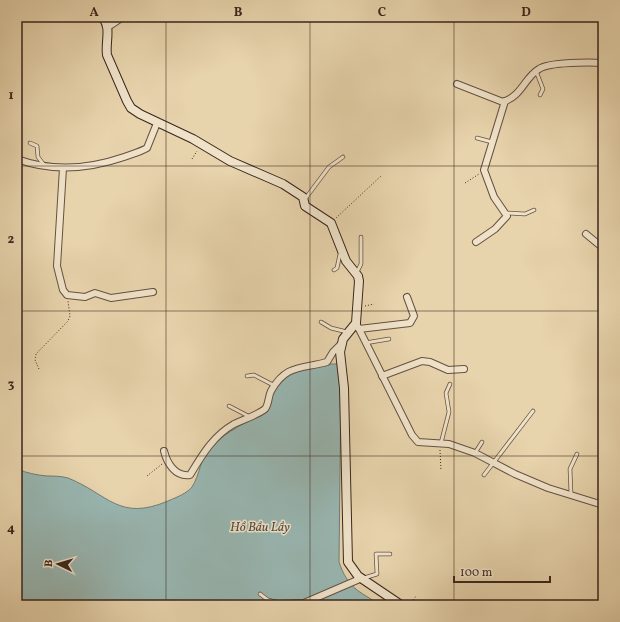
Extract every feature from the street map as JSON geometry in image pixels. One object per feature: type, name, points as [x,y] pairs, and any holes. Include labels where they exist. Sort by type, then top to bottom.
[{"type":"street","points":[[102,17],[107,22],[108,26],[106,46],[107,55],[131,108],[157,123],[201,144],[230,161],[283,184],[305,200],[305,206],[330,223],[341,250],[359,281],[357,326],[415,439],[422,443],[441,443],[475,453],[492,463],[548,488],[603,505]]},
{"type":"street","points":[[108,26],[122,17]]},
{"type":"street","points":[[457,84],[477,90],[500,101],[505,101],[522,90],[536,71],[550,65],[603,62]]},
{"type":"street","points":[[476,242],[495,229],[506,218],[506,213],[494,197],[484,170],[505,101]]},
{"type":"street","points":[[17,159],[45,166],[62,168],[95,165],[148,148],[157,123]]},
{"type":"street","points":[[62,168],[57,266],[63,290],[67,294],[85,296],[95,293],[111,298],[154,292]]},
{"type":"street","points":[[586,234],[603,248]]},
{"type":"street","points":[[164,451],[166,460],[174,469],[184,475],[190,475],[200,456],[218,435],[226,429],[265,409],[271,391],[287,373],[294,368],[328,362],[333,352],[357,326],[410,323],[414,319],[414,313],[407,297]]},
{"type":"street","points":[[342,343],[340,352],[344,388],[348,562],[353,570],[362,578],[401,605]]},
{"type":"street","points":[[382,376],[422,362],[430,362],[448,370],[464,369]]},
{"type":"street","points":[[263,605],[304,603],[352,584],[362,578]]},
{"type":"lane","points":[[536,71],[543,89],[540,95]]},
{"type":"lane","points":[[477,138],[492,142]]},
{"type":"lane","points":[[30,143],[37,146],[38,157],[45,166]]},
{"type":"lane","points":[[305,200],[329,167],[343,158]]},
{"type":"lane","points":[[506,213],[525,214],[534,210]]},
{"type":"lane","points":[[356,274],[362,264],[361,237]]},
{"type":"lane","points":[[334,270],[337,268],[341,250]]},
{"type":"lane","points":[[321,322],[331,328],[349,333]]},
{"type":"lane","points":[[365,343],[389,339]]},
{"type":"lane","points":[[247,376],[254,375],[275,386]]},
{"type":"lane","points":[[441,443],[449,412],[446,393],[450,384]]},
{"type":"lane","points":[[229,406],[250,417]]},
{"type":"lane","points":[[484,475],[533,411]]},
{"type":"lane","points":[[475,453],[482,442]]},
{"type":"lane","points":[[571,496],[570,469],[577,454]]},
{"type":"lane","points":[[362,578],[377,574],[376,554],[390,554]]},
{"type":"lane","points":[[260,594],[270,601],[288,604]]},
{"type":"path","points":[[192,159],[201,144]]},
{"type":"path","points":[[465,183],[484,170]]},
{"type":"path","points":[[330,223],[381,176]]},
{"type":"path","points":[[39,369],[35,360],[37,351],[69,318],[67,294]]},
{"type":"path","points":[[357,308],[374,304]]},
{"type":"path","points":[[441,443],[441,471]]},
{"type":"path","points":[[147,476],[166,460]]},
{"type":"path","points":[[410,605],[416,596]]},
{"type":"water","name":"Hồ Bầu Lầy","points":[[327,364],[338,364],[341,379],[339,562],[342,571],[350,583],[360,592],[381,605],[17,605],[17,469],[35,474],[68,478],[82,484],[104,498],[125,507],[137,509],[151,507],[178,497],[190,489],[195,482],[207,451],[211,446],[217,440],[251,419],[263,409],[270,400],[281,380],[287,375],[292,371],[299,369]]}]
